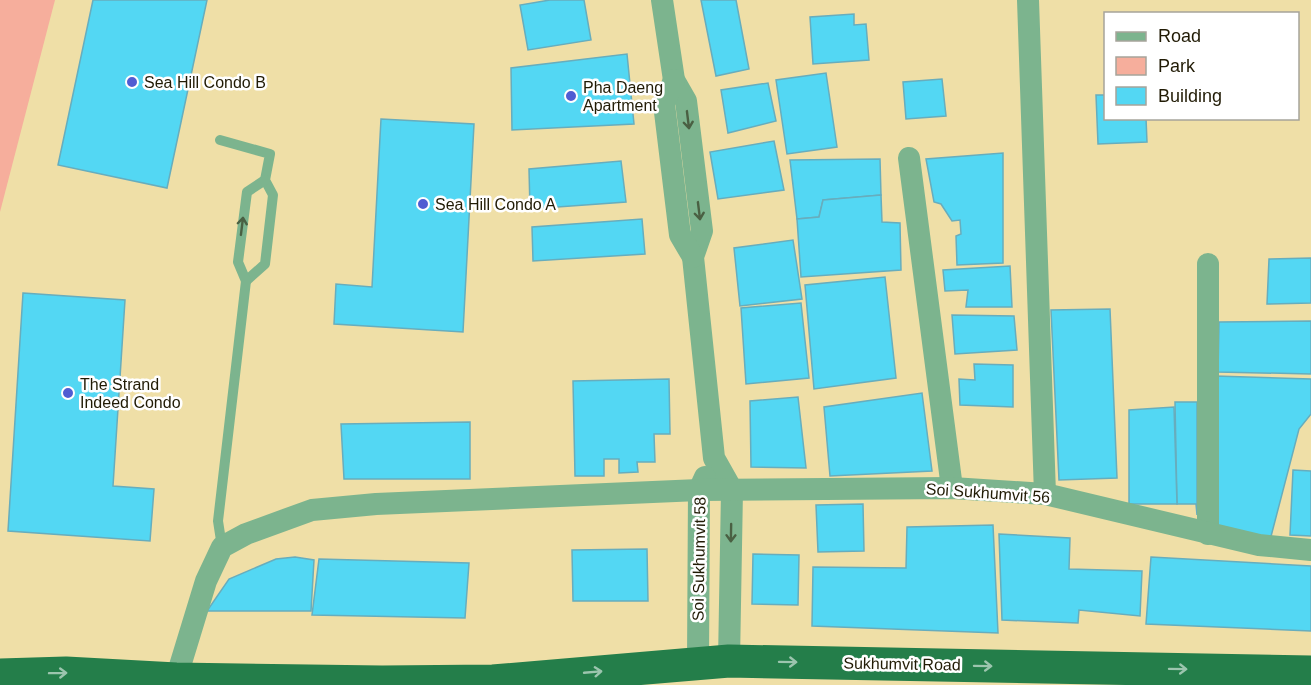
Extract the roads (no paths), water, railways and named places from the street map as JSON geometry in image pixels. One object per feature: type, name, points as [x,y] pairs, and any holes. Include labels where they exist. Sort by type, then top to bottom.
[{"type":"highway","name":"Sukhumvit Road","points":[[0,675],[66,673],[176,679],[493,681],[714,662],[1311,672]]},
{"type":"highway","name":"Sukhumvit Road","points":[[493,681],[544,685]]},
{"type":"street","name":"Soi Sukhumvit 58","points":[[662,0],[674,80],[664,104],[680,235],[693,257],[714,458],[732,490],[714,662]]},
{"type":"street","points":[[1028,0],[1045,494]]},
{"type":"street","points":[[909,158],[952,488]]},
{"type":"street","points":[[1208,264],[1208,534]]},
{"type":"street","name":"Soi Sukhumvit 58","points":[[714,458],[699,490],[714,662]]},
{"type":"street","name":"Soi Sukhumvit 56","points":[[222,547],[246,534],[312,510],[376,504],[699,490],[952,488],[1045,494],[1259,545],[1311,550]]},
{"type":"street","points":[[176,679],[206,581],[222,547]]},
{"type":"lane","points":[[220,140],[270,154],[265,180],[273,195],[265,264],[246,281]]},
{"type":"lane","points":[[222,547],[218,522],[246,281],[238,262],[247,192],[265,180]]},
{"type":"place","name":"Sea Hill Condo B","points":[[132,82]]},
{"type":"place","name":"Pha Daeng Apartment","points":[[571,96]]},
{"type":"place","name":"Sea Hill Condo A","points":[[423,204]]},
{"type":"place","name":"The Strand Indeed Condo","points":[[68,393]]}]
